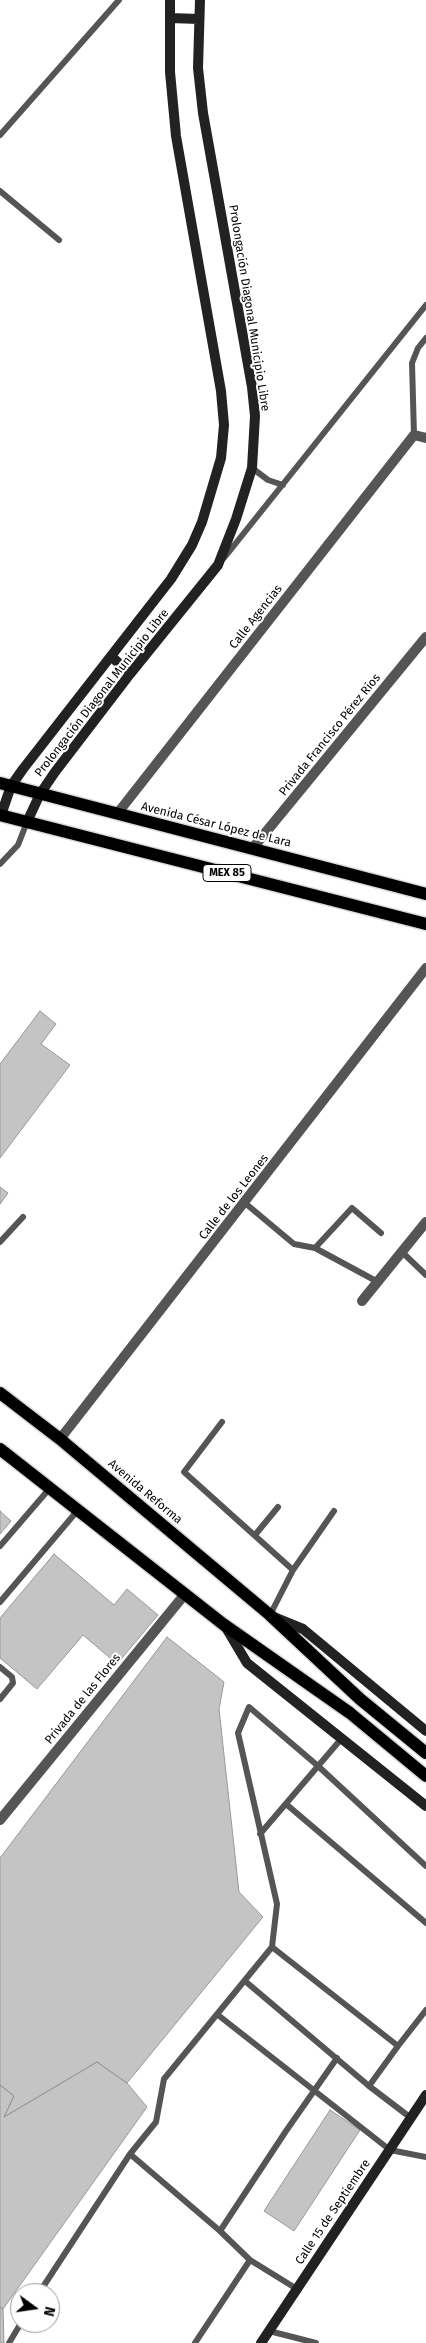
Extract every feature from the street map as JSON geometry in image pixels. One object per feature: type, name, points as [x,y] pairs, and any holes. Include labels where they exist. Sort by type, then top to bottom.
[{"type":"main road","name":"Avenida César López de Lara","points":[[5,785],[426,894]]},
{"type":"main road","name":"MEX 85","points":[[1,815],[426,924]]},
{"type":"main road","name":"Avenida Reforma","points":[[0,1393],[60,1439],[270,1616],[360,1699],[426,1753]]},
{"type":"main road","points":[[0,1449],[223,1624],[350,1713],[426,1776]]},
{"type":"street","name":"Prolongación Diagonal Municipio Libre","points":[[1,815],[5,785],[172,579],[192,545],[216,481],[224,425],[221,391],[176,136],[170,72],[170,0]]},
{"type":"street","name":"Prolongación Diagonal Municipio Libre","points":[[27,822],[40,794],[130,674],[218,565],[236,519],[252,468],[255,416],[252,387],[203,113],[198,68],[200,0]]},
{"type":"street","points":[[170,18],[200,19]]},
{"type":"street","points":[[414,435],[426,438]]},
{"type":"street","name":"Calle Agencias","points":[[117,814],[414,435]]},
{"type":"street","name":"Privada Francisco Pérez Ríos","points":[[252,849],[426,637]]},
{"type":"street","points":[[111,656],[130,674]]},
{"type":"street","name":"Calle de los Leones","points":[[60,1439],[426,968]]},
{"type":"street","points":[[362,1301],[426,1222]]},
{"type":"street","name":"Privada de las Flores","points":[[0,1820],[185,1594]]},
{"type":"street","name":"Avenida Reforma","points":[[270,1616],[303,1629],[426,1731]]},
{"type":"street","points":[[223,1624],[247,1663],[426,1806]]},
{"type":"street","name":"Calle 15 de Septiembre","points":[[261,2343],[426,2095]]},
{"type":"lane","points":[[0,135],[119,0]]},
{"type":"lane","points":[[0,191],[59,240]]},
{"type":"lane","points":[[218,565],[426,304]]},
{"type":"lane","points":[[414,435],[412,363],[418,348],[426,338]]},
{"type":"lane","points":[[252,468],[259,475],[283,485]]},
{"type":"lane","points":[[0,864],[18,845],[27,822]]},
{"type":"lane","points":[[245,1203],[294,1244],[315,1248],[378,1282]]},
{"type":"lane","points":[[315,1248],[352,1208],[381,1233]]},
{"type":"lane","points":[[0,1242],[23,1217]]},
{"type":"lane","points":[[402,1252],[426,1276]]},
{"type":"lane","points":[[222,1422],[184,1472],[293,1570]]},
{"type":"lane","points":[[0,1546],[50,1488]]},
{"type":"lane","points":[[255,1535],[278,1507]]},
{"type":"lane","points":[[0,1602],[78,1510]]},
{"type":"lane","points":[[270,1616],[293,1570],[334,1511]]},
{"type":"lane","points":[[0,1667],[12,1677],[13,1683],[0,1699]]},
{"type":"lane","points":[[46,2283],[130,2154],[156,2122],[164,2079],[272,1948],[277,1904],[238,1733],[249,1707],[318,1766],[426,1866]]},
{"type":"lane","points":[[260,1834],[342,1738]]},
{"type":"lane","points":[[286,1804],[426,1922]]},
{"type":"lane","points":[[272,1948],[398,2046]]},
{"type":"lane","points":[[245,1981],[369,2086],[411,2118]]},
{"type":"lane","points":[[369,2086],[426,2010]]},
{"type":"lane","points":[[218,2015],[390,2150],[426,2157]]},
{"type":"lane","points":[[220,2231],[337,2058]]},
{"type":"lane","points":[[130,2154],[220,2231],[250,2260],[297,2289]]},
{"type":"lane","points":[[195,2343],[250,2260]]},
{"type":"lane","points":[[269,2330],[316,2343]]},
{"type":"building","points":[[40,1011],[56,1024],[41,1044],[70,1065],[0,1158],[0,1064]]},
{"type":"building","points":[[0,1187],[8,1193],[0,1204]]},
{"type":"building","points":[[0,1511],[11,1521],[0,1534]]},
{"type":"building","points":[[54,1554],[114,1605],[127,1589],[158,1615],[117,1664],[83,1635],[37,1689],[0,1658],[0,1618]]},
{"type":"building","points":[[167,1637],[224,1682],[219,1709],[239,1892],[263,1917],[127,2083],[97,2062],[4,2117],[14,2096],[0,2085],[0,1858]]},
{"type":"building","points":[[97,2062],[127,2083],[147,2107],[22,2283],[10,2283],[10,2299],[3,2309],[0,2307],[0,2085],[14,2096],[4,2117]]},
{"type":"building","points":[[330,2110],[360,2130],[294,2231],[264,2211]]},
{"type":"building","points":[[0,2307],[3,2309],[4,2343],[0,2343]]}]
